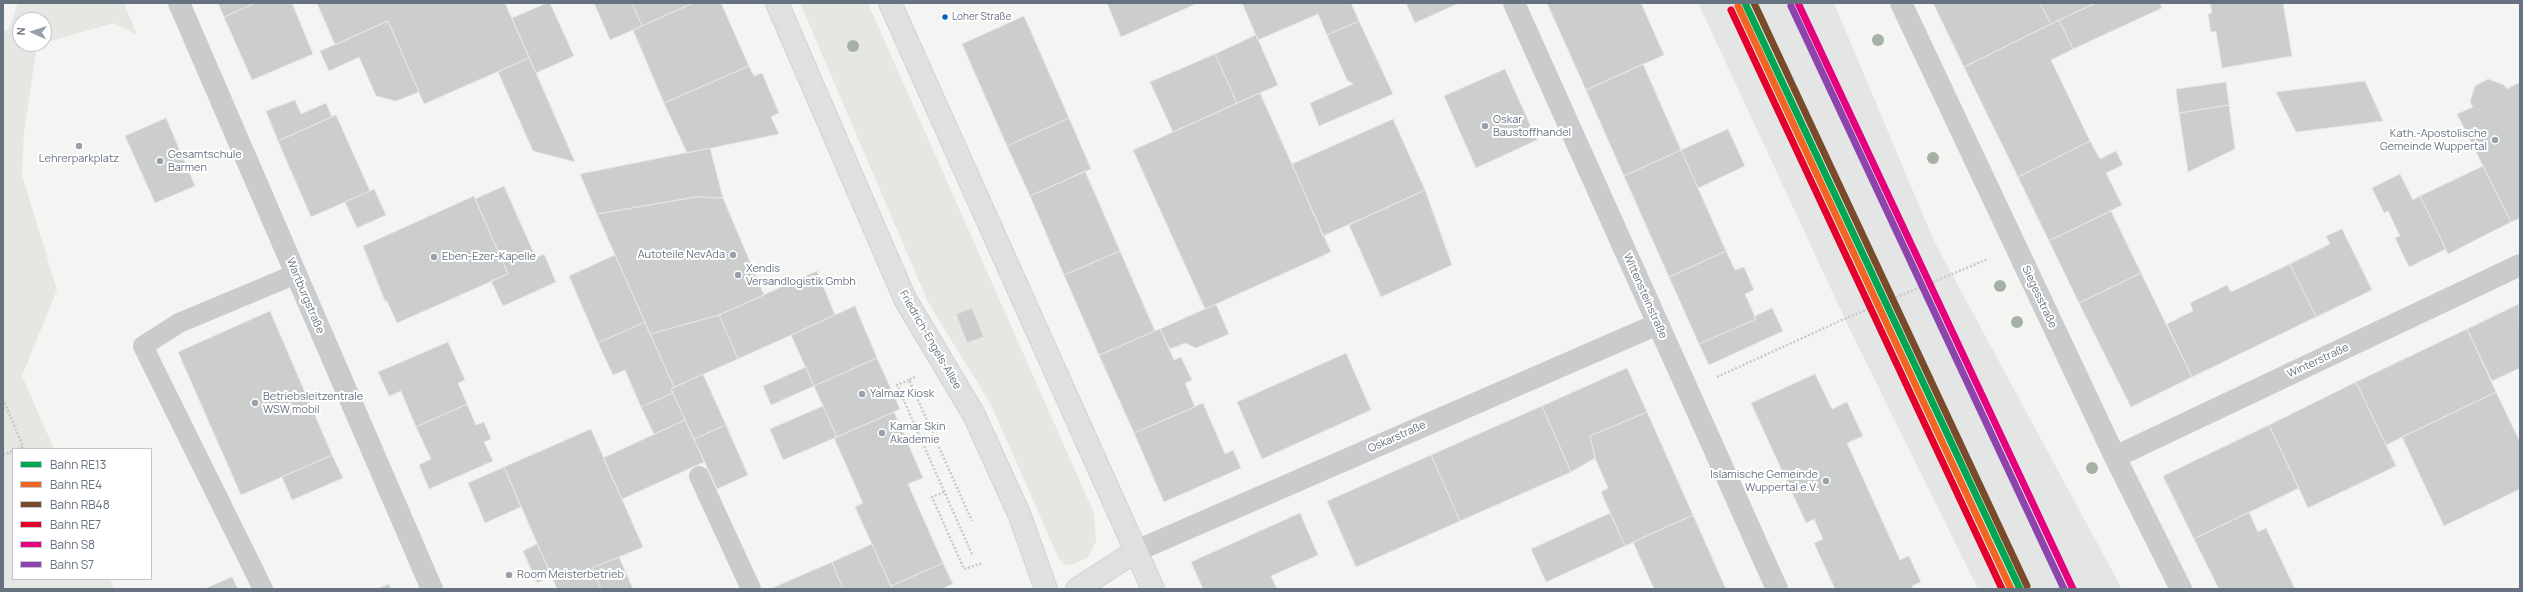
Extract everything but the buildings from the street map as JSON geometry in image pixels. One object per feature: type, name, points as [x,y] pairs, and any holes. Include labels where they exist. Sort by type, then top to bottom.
[{"type":"main road","name":"Friedrich-Engels-Allee","points":[[777,3],[905,300],[974,415],[1010,495],[1046,589]]},
{"type":"main road","points":[[890,3],[1153,589]]},
{"type":"main road","points":[[1077,589],[1136,551]]},
{"type":"street","name":"Wartburgstraße","points":[[179,3],[432,589]]},
{"type":"street","name":"Wittensteinstraße","points":[[1514,3],[1777,589]]},
{"type":"street","name":"Siegesstraße","points":[[1901,3],[2115,457],[2181,589]]},
{"type":"street","name":"Winterstraße","points":[[2115,457],[2520,265]]},
{"type":"street","name":"Oskarstraße","points":[[1136,551],[1658,324]]},
{"type":"lane","points":[[263,589],[143,346],[179,323],[296,274]]},
{"type":"lane","points":[[699,476],[751,589]]},
{"type":"path","points":[[1714,379],[1842,320],[1968,268]]},
{"type":"path","points":[[943,365],[897,385],[972,554]]},
{"type":"path","points":[[909,380],[972,521]]},
{"type":"path","points":[[3,400],[24,448]]},
{"type":"path","points":[[944,492],[932,498],[964,569],[983,562]]},
{"type":"shaded area","points":[[18,3],[124,3],[137,35],[114,23],[52,41],[52,12],[15,12]]},
{"type":"shaded area","points":[[800,3],[868,3],[1094,513],[1096,542],[1088,557],[1072,565],[1064,564],[1059,559],[991,405],[928,302]]},
{"type":"shaded area","points":[[1698,3],[1834,3],[1934,241],[2122,589],[1978,589],[1851,332]]},
{"type":"shaded area","points":[[12,20],[12,52],[36,52],[24,133],[22,175],[57,290],[22,376],[54,448],[12,448],[12,580],[110,580],[114,589],[3,589],[3,29],[8,31]]},
{"type":"rail line","name":"RE13","points":[[1745,3],[2020,589]]},
{"type":"rail line","name":"RB48","points":[[1754,3],[2027,586]]},
{"type":"rail line","name":"S8","points":[[1798,3],[2073,589]]},
{"type":"rail line","name":"RE4","points":[[1738,6],[2011,589]]},
{"type":"rail line","name":"S7","points":[[1791,6],[2064,589]]},
{"type":"rail line","name":"RE7","points":[[1731,10],[2002,589]]},
{"type":"place","name":"Loher Straße","points":[[945,17]]},
{"type":"place","name":"Oskar Baustoffhandel","points":[[1485,126]]},
{"type":"place","name":"Kath.-Apostolische Gemeinde Wuppertal","points":[[2495,140]]},
{"type":"place","name":"Lehrerparkplatz","points":[[79,146]]},
{"type":"place","name":"Gesamtschule Barmen","points":[[160,161]]},
{"type":"place","name":"Autoteile NevAda","points":[[733,255]]},
{"type":"place","name":"Eben-Ezer-Kapelle","points":[[434,257]]},
{"type":"place","name":"Xendis Versandlogistik Gmbh","points":[[738,275]]},
{"type":"place","name":"Yalmaz Kiosk","points":[[862,394]]},
{"type":"place","name":"Betriebsleitzentrale WSW mobil","points":[[255,403]]},
{"type":"place","name":"Kamar Skin Akademie","points":[[882,433]]},
{"type":"place","name":"Islamische Gemeinde Wuppertal e.V.","points":[[1826,481]]},
{"type":"place","name":"Room Meisterbetrieb","points":[[509,575]]}]
